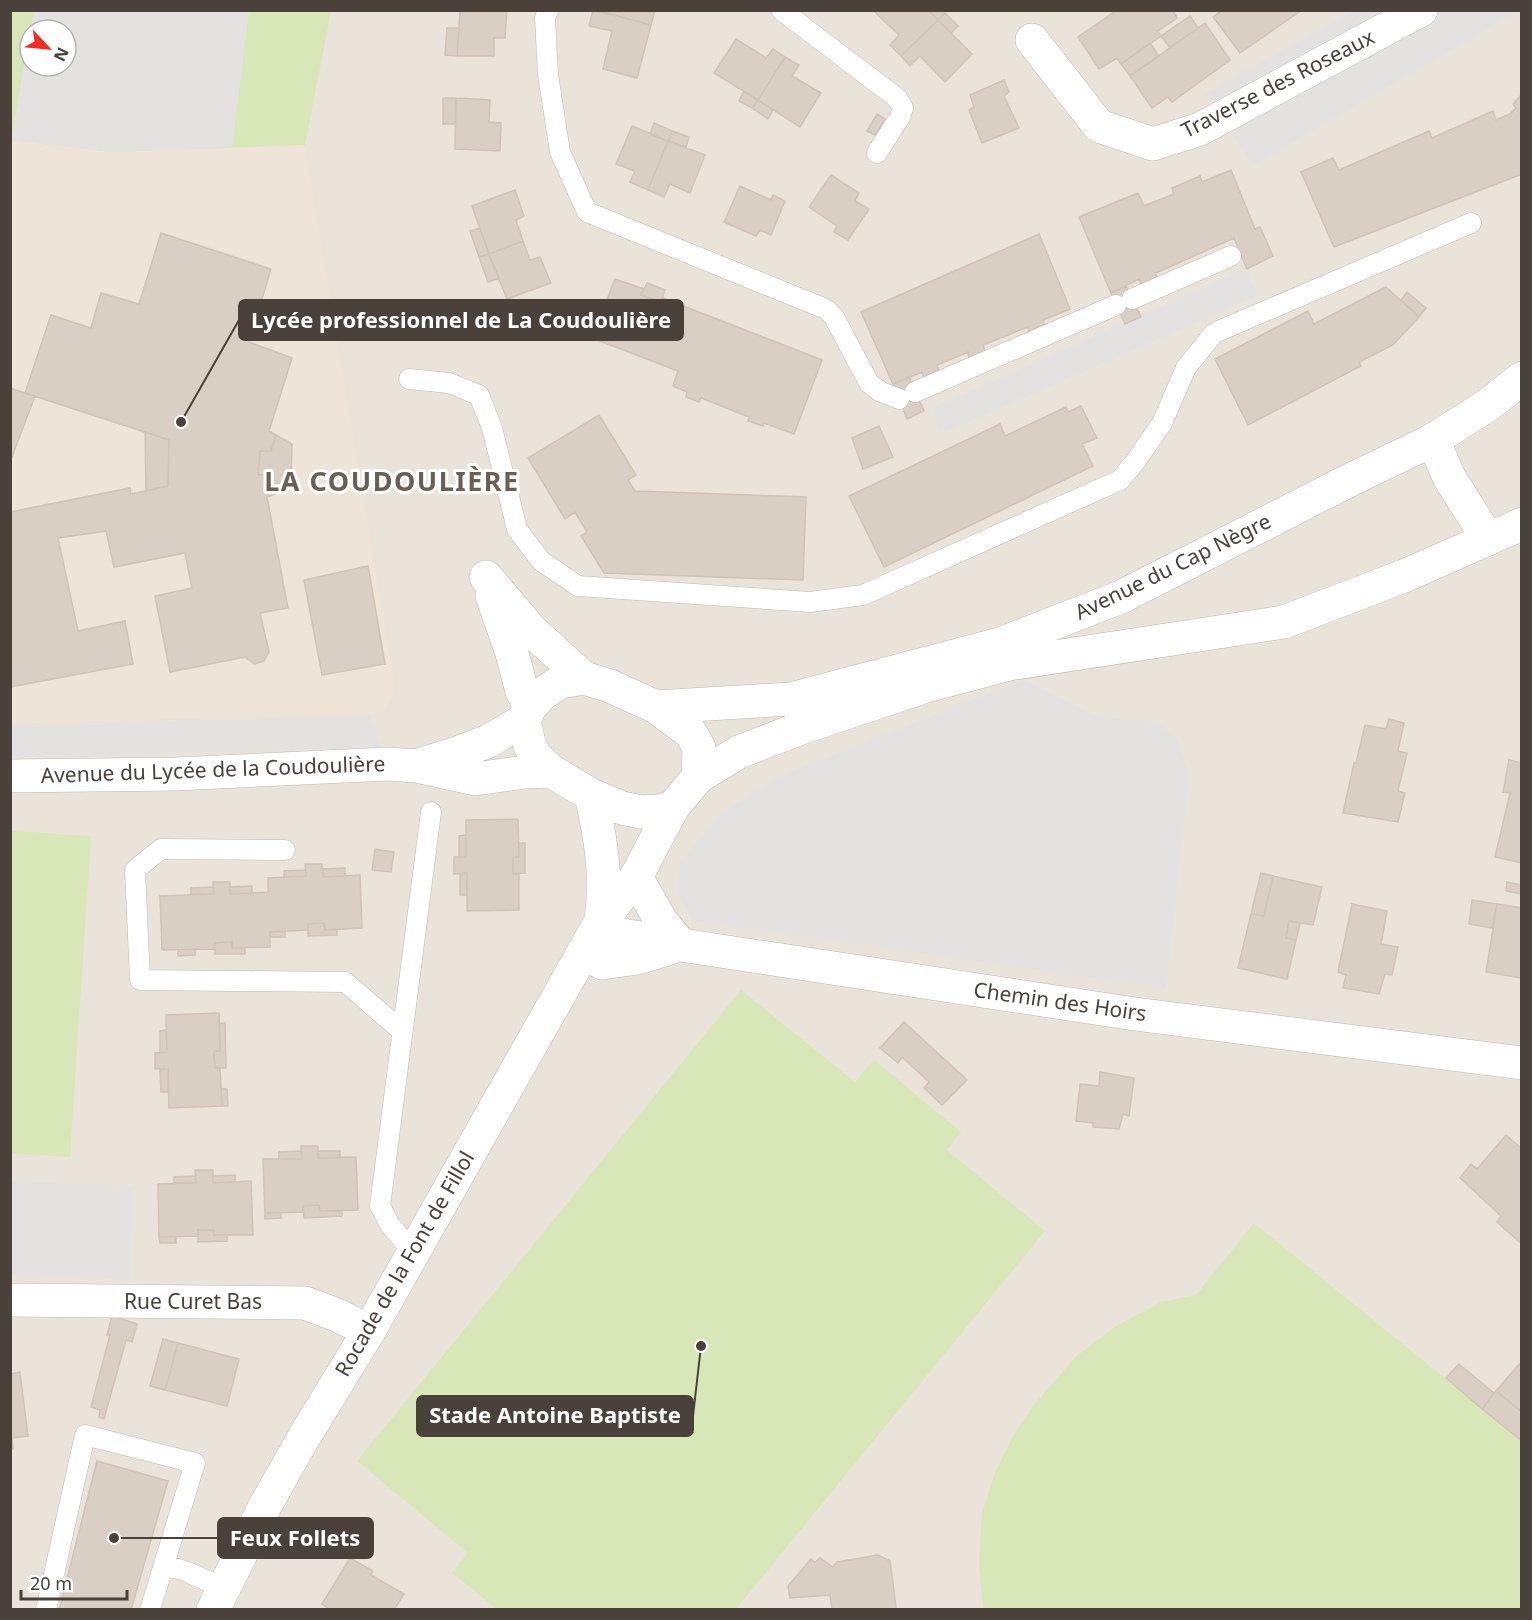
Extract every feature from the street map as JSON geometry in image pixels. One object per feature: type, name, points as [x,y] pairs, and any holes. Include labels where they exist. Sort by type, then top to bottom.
[{"type":"street","name":"Traverse des Roseaux","points":[[1032,40],[1099,126],[1153,144],[1200,129],[1421,10]]},
{"type":"street","name":"Avenue du Cap Nègre","points":[[656,707],[791,699],[1000,644],[1121,597],[1433,440],[1488,405],[1521,378]]},
{"type":"street","points":[[1433,440],[1449,477],[1488,539]]},
{"type":"street","name":"Avenue du Cap Nègre","points":[[698,777],[740,752],[801,728],[926,686],[1009,664],[1284,622],[1404,576],[1521,524]]},
{"type":"street","points":[[486,577],[532,632],[584,678],[610,686],[656,707],[691,733],[699,748],[698,777],[673,807],[641,812],[622,808],[591,795],[551,771],[535,756],[529,743],[527,713],[522,691],[511,650],[486,577]]},
{"type":"street","points":[[527,713],[542,694],[561,682],[584,678]]},
{"type":"street","name":"Avenue du Lycée de la Coudoulière","points":[[416,766],[489,741],[527,713]]},
{"type":"street","name":"Avenue du Lycée de la Coudoulière","points":[[10,776],[176,774],[388,764],[416,766],[475,778],[551,771]]},
{"type":"street","name":"Rocade de la Font de Fillol","points":[[591,795],[599,834],[605,890],[593,935]]},
{"type":"street","name":"Rocade de la Font de Fillol","points":[[218,1599],[265,1506],[304,1437],[369,1331],[593,935],[636,877],[673,807]]},
{"type":"street","points":[[636,877],[661,921],[681,945]]},
{"type":"street","name":"Chemin des Hoirs","points":[[593,935],[617,933],[681,945],[1147,1015],[1521,1063]]},
{"type":"street","name":"Rue Curet Bas","points":[[10,1300],[305,1303],[338,1315],[369,1331]]},
{"type":"lane","points":[[548,10],[545,18],[548,75],[560,152],[587,212],[826,309],[834,317],[869,383],[881,392],[907,396],[1231,256]]},
{"type":"lane","points":[[781,10],[897,98],[903,108],[900,117],[877,153]]},
{"type":"lane","points":[[410,380],[449,383],[479,395],[492,428],[517,529],[541,561],[578,586],[810,602],[863,595],[1120,480],[1162,423],[1186,368],[1214,333],[1471,223]]},
{"type":"lane","points":[[413,1252],[390,1225],[380,1206],[431,812]]},
{"type":"lane","points":[[285,850],[161,849],[135,870],[140,980],[345,982],[402,1030]]},
{"type":"lane","points":[[46,1610],[85,1435],[195,1462],[150,1610]]},
{"type":"lane","points":[[165,1565],[185,1571],[218,1599]]},
{"type":"shaded area","points":[[11,11],[1521,11],[1521,1609],[11,1610]]},
{"type":"shaded area","points":[[34,11],[249,11],[232,147],[113,152],[11,140],[22,78],[78,78],[78,18],[33,18]]},
{"type":"shaded area","points":[[1353,11],[1518,11],[1254,165],[1204,94]]},
{"type":"shaded area","points":[[10,140],[113,152],[305,145],[396,692],[382,713],[11,724]]},
{"type":"shaded area","points":[[1247,269],[1257,296],[941,434],[932,408]]},
{"type":"shaded area","points":[[1024,680],[1096,716],[1160,724],[1177,739],[1189,774],[1166,988],[692,920],[677,891],[680,863],[721,813],[784,774]]},
{"type":"shaded area","points":[[370,716],[381,747],[11,757],[11,727]]},
{"type":"shaded area","points":[[11,1181],[133,1187],[129,1279],[11,1274]]},
{"type":"green space","points":[[11,11],[331,11],[305,145],[113,152],[11,140]]},
{"type":"green space","points":[[11,831],[91,836],[70,1157],[11,1153]]},
{"type":"green space","points":[[741,990],[855,1082],[874,1060],[961,1132],[947,1150],[1045,1231],[736,1609],[497,1609],[452,1573],[468,1553],[357,1461]]},
{"type":"green space","points":[[1254,1223],[1521,1440],[1521,1609],[983,1610],[979,1562],[982,1513],[995,1473],[1013,1436],[1030,1410],[1075,1357],[1116,1326],[1161,1302],[1196,1295]]},
{"type":"building","points":[[460,10],[507,10],[505,38],[494,38],[494,56],[457,56]]},
{"type":"building","points":[[593,10],[651,25],[637,78],[603,69],[612,31],[589,26]]},
{"type":"building","points":[[596,10],[655,10],[651,25]]},
{"type":"building","points":[[876,10],[928,10],[938,20],[901,56],[890,45],[899,35],[875,12]]},
{"type":"building","points":[[928,10],[943,10],[945,13],[938,20]]},
{"type":"building","points":[[1117,10],[1176,10],[1174,12],[1177,18],[1158,31],[1161,36],[1121,64],[1117,58],[1099,69],[1078,37]]},
{"type":"building","points":[[1222,10],[1298,10],[1299,12],[1240,53],[1213,17]]},
{"type":"building","points":[[945,13],[958,26],[951,33],[938,20]]},
{"type":"building","points":[[1190,16],[1198,28],[1170,48],[1161,36]]},
{"type":"building","points":[[938,20],[972,54],[945,82],[920,56],[910,66],[901,56]]},
{"type":"building","points":[[1205,23],[1230,60],[1172,102],[1168,97],[1152,108],[1130,76]]},
{"type":"building","points":[[447,28],[459,28],[457,56],[445,55]]},
{"type":"building","points":[[736,39],[766,58],[773,49],[785,57],[758,100],[714,73]]},
{"type":"building","points":[[1150,43],[1159,56],[1130,76],[1121,64]]},
{"type":"building","points":[[785,57],[799,65],[792,76],[821,93],[800,127],[758,100]]},
{"type":"building","points":[[1004,80],[1009,92],[1004,96],[1019,128],[982,143],[969,110],[974,107],[970,95]]},
{"type":"building","points":[[744,91],[758,100],[752,108],[739,101]]},
{"type":"building","points":[[1522,94],[1522,174],[1334,247],[1301,172],[1333,158],[1339,170],[1429,131],[1432,138],[1493,111],[1496,120],[1510,114],[1516,108],[1513,104]]},
{"type":"building","points":[[443,98],[456,98],[455,124],[443,124]]},
{"type":"building","points":[[456,98],[490,100],[489,122],[501,123],[500,151],[455,149]]},
{"type":"building","points":[[758,100],[773,110],[768,119],[752,108]]},
{"type":"building","points":[[877,114],[885,119],[875,135],[867,131]]},
{"type":"building","points":[[654,123],[672,131],[668,141],[650,134]]},
{"type":"building","points":[[632,126],[668,141],[648,190],[630,182],[635,171],[616,164]]},
{"type":"building","points":[[672,131],[689,137],[686,147],[668,141]]},
{"type":"building","points":[[668,141],[705,155],[690,193],[670,184],[664,197],[648,190]]},
{"type":"building","points":[[1231,170],[1255,229],[1260,227],[1273,256],[1247,269],[1234,238],[1156,273],[1157,278],[1141,284],[1139,279],[1111,293],[1079,217],[1138,193],[1144,206],[1174,194],[1172,188],[1200,176],[1202,182]]},
{"type":"building","points":[[831,175],[859,193],[855,201],[869,209],[848,240],[834,232],[837,226],[809,207]]},
{"type":"building","points":[[740,186],[771,200],[773,195],[785,201],[771,235],[760,230],[756,236],[724,222]]},
{"type":"building","points":[[515,190],[524,216],[516,220],[523,241],[489,254],[472,206]]},
{"type":"building","points":[[480,228],[489,254],[479,257],[470,231]]},
{"type":"building","points":[[161,233],[271,269],[249,342],[292,358],[269,431],[276,435],[271,451],[260,451],[258,475],[271,474],[275,494],[267,497],[288,608],[260,613],[269,652],[264,661],[254,664],[245,657],[170,672],[155,596],[192,588],[185,553],[114,567],[106,531],[58,538],[78,631],[125,621],[133,664],[10,687],[10,512],[130,488],[131,494],[168,486],[169,440],[25,393],[51,315],[91,328],[101,293],[139,304]]},
{"type":"building","points":[[1039,234],[1070,309],[1043,320],[1044,325],[1029,332],[1028,327],[983,345],[985,351],[969,358],[968,352],[937,365],[939,371],[924,377],[922,372],[893,384],[861,312]]},
{"type":"building","points":[[523,241],[530,260],[540,257],[551,283],[507,299],[489,254]]},
{"type":"building","points":[[489,254],[499,278],[488,282],[479,257]]},
{"type":"building","points":[[615,279],[644,289],[641,295],[661,302],[663,298],[822,360],[794,434],[764,423],[763,426],[748,421],[749,417],[701,398],[699,402],[686,397],[687,392],[673,386],[678,371],[592,338]]},
{"type":"building","points":[[647,283],[665,290],[661,302],[641,295]]},
{"type":"building","points":[[1126,286],[1141,317],[1125,324],[1111,293]]},
{"type":"building","points":[[1386,287],[1419,317],[1393,345],[1359,362],[1361,366],[1248,425],[1215,359],[1308,311],[1314,324]]},
{"type":"building","points":[[1407,292],[1426,308],[1419,317],[1401,300]]},
{"type":"building","points":[[909,377],[924,411],[907,419],[893,384]]},
{"type":"building","points":[[10,388],[35,396],[10,462]]},
{"type":"building","points":[[1081,406],[1097,438],[1082,444],[1093,466],[884,567],[849,496],[1000,424],[1005,436],[1066,407],[1068,412]]},
{"type":"building","points":[[599,415],[636,475],[628,480],[635,491],[806,497],[803,580],[604,573],[581,536],[587,532],[575,512],[565,519],[528,458]]},
{"type":"building","points":[[879,426],[893,457],[863,469],[852,438]]},
{"type":"building","points":[[145,432],[169,440],[168,486],[146,491]]},
{"type":"building","points":[[276,435],[292,444],[291,487],[275,494],[271,474],[258,475],[260,451],[271,451]]},
{"type":"building","points":[[368,566],[385,664],[322,675],[304,580]]},
{"type":"building","points":[[1389,719],[1404,723],[1398,751],[1407,753],[1398,791],[1405,793],[1398,822],[1343,813],[1365,725],[1386,729]]},
{"type":"building","points":[[1509,760],[1522,763],[1522,863],[1495,857],[1510,793],[1503,792]]},
{"type":"building","points":[[518,819],[519,857],[513,857],[513,874],[519,874],[519,910],[467,911],[467,873],[454,874],[454,857],[466,857],[466,820]]},
{"type":"building","points":[[466,835],[466,857],[459,857],[459,836]]},
{"type":"building","points":[[519,843],[525,843],[525,873],[513,874],[513,857],[519,857]]},
{"type":"building","points":[[375,849],[394,852],[391,872],[372,870]]},
{"type":"building","points":[[305,864],[322,864],[323,877],[360,875],[362,928],[325,930],[324,923],[308,924],[308,930],[270,932],[270,947],[232,948],[232,942],[215,943],[215,949],[162,950],[160,896],[214,894],[213,882],[230,882],[230,894],[268,892],[268,878],[306,876]]},
{"type":"building","points":[[345,868],[345,876],[323,877],[323,869]]},
{"type":"building","points":[[306,870],[306,876],[284,877],[284,871]]},
{"type":"building","points":[[467,873],[467,895],[460,895],[460,874]]},
{"type":"building","points":[[1261,873],[1273,876],[1264,916],[1251,914]]},
{"type":"building","points":[[1273,876],[1322,887],[1313,925],[1289,921],[1286,938],[1296,940],[1287,979],[1238,968],[1251,914],[1264,916]]},
{"type":"building","points":[[1507,882],[1522,885],[1521,894],[1506,891]]},
{"type":"building","points":[[252,886],[252,893],[230,894],[230,887]]},
{"type":"building","points":[[213,887],[214,894],[191,894],[191,888]]},
{"type":"building","points":[[1472,900],[1497,904],[1492,928],[1469,924]]},
{"type":"building","points":[[1352,904],[1387,911],[1381,944],[1398,947],[1392,975],[1385,974],[1379,994],[1343,988],[1346,975],[1338,972]]},
{"type":"building","points":[[1497,904],[1522,908],[1522,978],[1486,972]]},
{"type":"building","points":[[1289,921],[1300,923],[1296,940],[1286,938]]},
{"type":"building","points":[[324,923],[325,930],[337,929],[337,935],[308,936],[308,924]]},
{"type":"building","points":[[285,931],[285,937],[270,937],[270,932]]},
{"type":"building","points":[[232,942],[232,948],[245,948],[245,954],[215,954],[215,943]]},
{"type":"building","points":[[195,949],[195,955],[178,956],[178,950]]},
{"type":"building","points":[[219,1013],[220,1051],[214,1051],[215,1068],[220,1068],[222,1106],[169,1108],[168,1069],[155,1069],[155,1053],[167,1052],[166,1015]]},
{"type":"building","points":[[904,1022],[967,1080],[942,1105],[924,1088],[929,1082],[902,1057],[898,1063],[880,1048]]},
{"type":"building","points":[[225,1023],[226,1068],[215,1068],[214,1051],[220,1051],[219,1024]]},
{"type":"building","points":[[166,1030],[167,1052],[160,1053],[160,1031]]},
{"type":"building","points":[[168,1069],[168,1092],[161,1092],[160,1070]]},
{"type":"building","points":[[1100,1072],[1134,1078],[1129,1116],[1123,1114],[1119,1129],[1093,1127],[1093,1123],[1076,1121],[1080,1084],[1099,1086]]},
{"type":"building","points":[[221,1089],[227,1089],[228,1106],[222,1106]]},
{"type":"building","points":[[1506,1135],[1522,1149],[1522,1244],[1497,1222],[1501,1216],[1460,1178],[1471,1164],[1477,1169]]},
{"type":"building","points":[[301,1146],[318,1146],[318,1158],[356,1157],[358,1210],[320,1211],[319,1205],[303,1206],[303,1212],[265,1213],[263,1159],[302,1159]]},
{"type":"building","points":[[301,1151],[302,1159],[279,1159],[279,1152]]},
{"type":"building","points":[[318,1151],[340,1151],[340,1158],[318,1158]]},
{"type":"building","points":[[195,1170],[213,1170],[213,1183],[251,1181],[253,1235],[214,1235],[214,1230],[198,1230],[198,1236],[159,1237],[158,1184],[196,1183]]},
{"type":"building","points":[[235,1175],[235,1182],[213,1183],[213,1176]]},
{"type":"building","points":[[195,1176],[196,1183],[174,1183],[174,1177]]},
{"type":"building","points":[[319,1205],[320,1211],[342,1211],[342,1216],[304,1218],[303,1206]]},
{"type":"building","points":[[265,1213],[281,1213],[281,1218],[265,1219]]},
{"type":"building","points":[[198,1230],[214,1230],[214,1235],[227,1235],[227,1241],[198,1242]]},
{"type":"building","points":[[159,1237],[176,1237],[176,1243],[160,1243]]},
{"type":"building","points":[[112,1316],[137,1324],[132,1342],[126,1340],[104,1419],[99,1417],[100,1410],[91,1407],[110,1335],[107,1335]]},
{"type":"building","points":[[163,1339],[178,1343],[165,1390],[150,1386]]},
{"type":"building","points":[[178,1343],[239,1359],[227,1406],[165,1390]]},
{"type":"building","points":[[1522,1361],[1522,1412],[1496,1391]]},
{"type":"building","points":[[1459,1364],[1494,1393],[1482,1409],[1446,1378]]},
{"type":"building","points":[[20,1372],[28,1436],[12,1438],[13,1449],[10,1449],[10,1374]]},
{"type":"building","points":[[1496,1391],[1522,1412],[1522,1441],[1482,1409]]},
{"type":"building","points":[[97,1461],[168,1481],[131,1610],[59,1610]]},
{"type":"building","points":[[878,1555],[890,1561],[896,1607],[894,1610],[832,1610],[830,1595],[790,1598],[788,1586],[811,1559],[815,1562],[820,1558],[833,1567],[837,1562]]},
{"type":"building","points":[[350,1558],[373,1571],[371,1575],[404,1594],[394,1610],[331,1610],[322,1604]]},
{"type":"place","name":"Lycée professionnel de La Coudoulière","points":[[181,422]]},
{"type":"place","name":"Stade Antoine Baptiste","points":[[701,1346]]},
{"type":"place","name":"Feux Follets","points":[[114,1538]]},
{"type":"district","name":"LA COUDOULIÈRE","points":[[392,482]]}]
